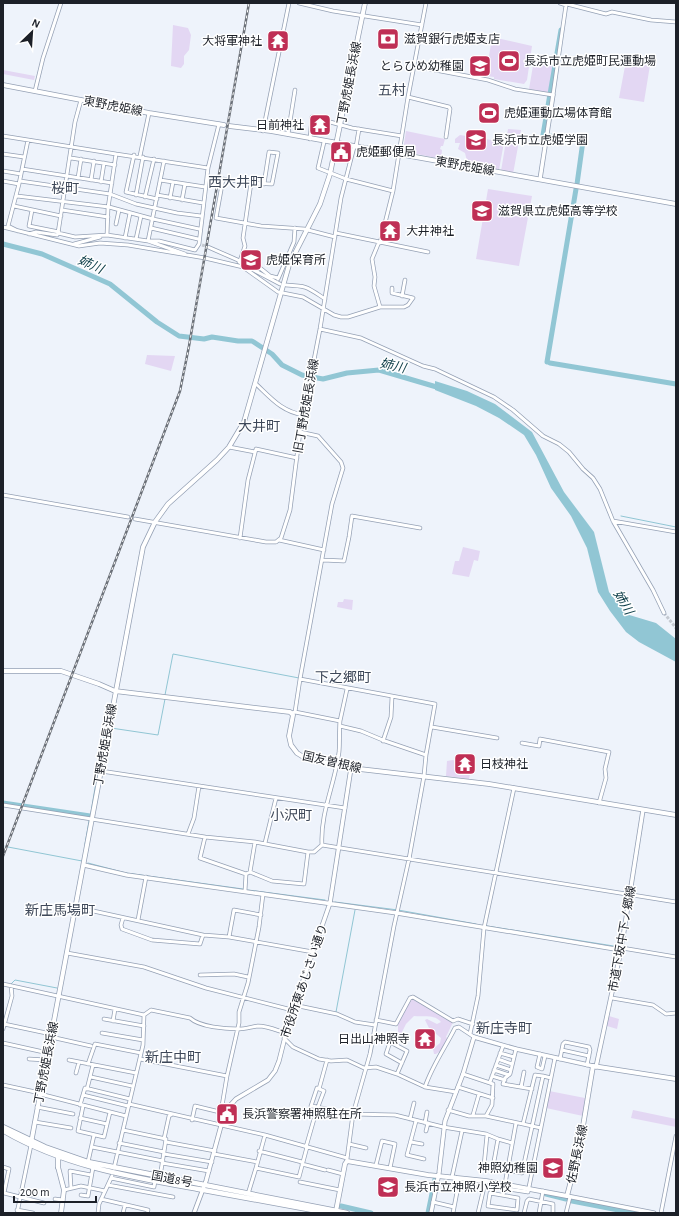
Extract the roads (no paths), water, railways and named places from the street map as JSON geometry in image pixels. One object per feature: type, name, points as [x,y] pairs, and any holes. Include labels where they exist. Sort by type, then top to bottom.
[{"type":"highway","name":"国道8号","points":[[3,1129],[57,1157],[88,1162],[113,1173],[160,1177],[204,1188],[329,1213]]},
{"type":"highway","name":"国道8号","points":[[31,1143],[40,1145],[93,1168],[113,1173],[156,1181],[248,1194],[347,1213]]},
{"type":"highway","points":[[40,1145],[57,1154],[58,1167]]},
{"type":"highway","points":[[58,1167],[60,1162],[67,1158]]},
{"type":"main road","name":"丁野虎姫長浜線","points":[[31,1143],[84,865],[115,691],[140,561],[147,536],[155,522],[171,501],[217,460],[229,447],[244,422],[289,265],[320,204],[330,174],[365,3]]},
{"type":"main road","name":"東野虎姫線","points":[[3,85],[148,113],[288,134],[324,142],[676,204]]},
{"type":"main road","points":[[3,671],[61,671],[115,691],[293,713]]},
{"type":"main road","name":"国友曽根線","points":[[293,713],[289,736],[291,745],[297,754],[305,758],[351,768],[514,788],[676,815]]},
{"type":"main road","points":[[595,1066],[676,1079]]},
{"type":"main road","name":"佐野長浜線","points":[[347,1159],[390,1168],[528,1190],[543,1191],[569,1197],[595,1066]]},
{"type":"main road","points":[[336,1212],[347,1159]]},
{"type":"main road","points":[[58,1167],[64,1190],[61,1213]]},
{"type":"street","points":[[35,91],[43,58],[61,3]]},
{"type":"street","points":[[263,131],[289,3]]},
{"type":"street","points":[[299,3],[422,25]]},
{"type":"street","points":[[380,307],[374,286],[375,277],[372,259],[380,242],[393,192],[398,154],[426,3]]},
{"type":"street","points":[[561,3],[606,14],[612,12],[651,20],[676,22]]},
{"type":"street","points":[[540,179],[551,95],[567,4]]},
{"type":"street","points":[[414,66],[510,88],[551,95]]},
{"type":"street","points":[[288,134],[295,90]]},
{"type":"street","points":[[408,97],[449,106],[450,109],[446,137]]},
{"type":"street","points":[[58,233],[68,176],[75,122],[80,100]]},
{"type":"street","points":[[136,195],[148,113]]},
{"type":"street","points":[[310,139],[312,117],[359,129],[402,136]]},
{"type":"street","points":[[32,210],[29,226],[75,238],[107,235],[148,241],[159,241],[193,250],[197,249],[200,245],[198,239],[208,168],[219,124]]},
{"type":"street","name":"旧丁野虎姫長浜線","points":[[279,540],[284,533],[290,510],[300,432],[324,310],[341,198],[359,129]]},
{"type":"street","points":[[3,136],[116,154],[134,155],[208,168]]},
{"type":"street","points":[[21,232],[8,226],[17,196],[28,140]]},
{"type":"street","points":[[324,142],[318,168],[330,174],[393,192]]},
{"type":"street","points":[[264,184],[269,152],[278,153],[272,184],[264,184],[251,184],[223,179],[216,218],[246,224],[295,228],[335,237]]},
{"type":"street","points":[[3,154],[24,157]]},
{"type":"street","points":[[107,235],[110,194],[116,154]]},
{"type":"street","points":[[134,155],[126,192],[145,197],[170,198],[203,203]]},
{"type":"street","points":[[70,158],[115,165]]},
{"type":"street","points":[[78,178],[81,159]]},
{"type":"street","points":[[145,197],[154,159]]},
{"type":"street","points":[[91,180],[94,161]]},
{"type":"street","points":[[148,241],[164,161]]},
{"type":"street","points":[[101,182],[104,163]]},
{"type":"street","points":[[22,169],[112,183]]},
{"type":"street","points":[[3,171],[21,174]]},
{"type":"street","points":[[160,180],[205,187]]},
{"type":"street","points":[[3,181],[110,194],[136,204],[201,216]]},
{"type":"street","points":[[170,198],[173,182]]},
{"type":"street","points":[[182,200],[185,184]]},
{"type":"street","points":[[240,261],[244,246],[243,238],[251,184]]},
{"type":"street","points":[[17,196],[109,207],[153,219],[200,229]]},
{"type":"street","points":[[14,206],[61,216]]},
{"type":"street","points":[[62,210],[108,217]]},
{"type":"street","points":[[116,224],[119,210]]},
{"type":"street","points":[[124,238],[130,213]]},
{"type":"street","points":[[136,239],[141,216]]},
{"type":"street","points":[[3,227],[74,244],[128,245],[205,258],[243,267],[281,294],[303,296],[334,316],[348,317],[380,307],[404,307],[408,305],[413,298],[392,293],[392,288]]},
{"type":"street","points":[[151,228],[198,239]]},
{"type":"street","points":[[240,261],[239,262],[279,283],[278,278],[294,242],[295,228]]},
{"type":"street","points":[[28,234],[33,232],[57,235],[58,233]]},
{"type":"street","points":[[336,233],[428,252]]},
{"type":"street","points":[[74,244],[107,235]]},
{"type":"street","points":[[148,241],[190,256]]},
{"type":"street","points":[[208,247],[260,268],[270,276],[278,278]]},
{"type":"street","points":[[252,273],[256,270]]},
{"type":"street","points":[[402,296],[405,280]]},
{"type":"street","points":[[286,285],[302,285],[325,299]]},
{"type":"street","points":[[320,329],[361,338],[423,366],[435,369],[494,397],[543,436],[559,444],[575,458],[583,469],[593,478],[600,489],[612,521],[653,590],[664,613]]},
{"type":"street","points":[[256,382],[284,409],[293,413],[304,415]]},
{"type":"street","points":[[300,432],[318,436],[341,462],[343,468],[332,504],[323,560],[293,713],[340,721]]},
{"type":"street","points":[[229,447],[255,452],[256,449],[297,458]]},
{"type":"street","points":[[240,538],[248,480],[255,452]]},
{"type":"street","points":[[3,495],[128,517]]},
{"type":"street","points":[[323,560],[344,562],[352,516],[420,528]]},
{"type":"street","points":[[135,519],[266,542],[279,540],[324,550]]},
{"type":"street","points":[[612,521],[676,532]]},
{"type":"street","points":[[83,1095],[265,1135],[347,1159],[354,1114],[367,1067],[397,912],[409,859],[435,704],[300,679]]},
{"type":"street","points":[[3,805],[205,837],[255,842],[308,852],[317,850],[322,845],[326,805],[339,752],[340,721],[347,688]]},
{"type":"street","points":[[383,740],[391,717],[392,697]]},
{"type":"street","points":[[340,726],[361,731],[426,755]]},
{"type":"street","points":[[432,727],[497,738]]},
{"type":"street","points":[[522,743],[539,746],[540,739],[609,752],[605,769],[606,778],[599,803]]},
{"type":"street","name":"市役所東あじさい通り","points":[[225,1112],[236,1098],[268,1080],[276,1071],[292,1010],[330,903],[351,768]]},
{"type":"street","points":[[101,771],[345,808]]},
{"type":"street","points":[[188,834],[194,818],[199,786]]},
{"type":"street","points":[[470,1034],[478,996],[485,927],[514,788]]},
{"type":"street","points":[[265,844],[276,798]]},
{"type":"street","name":"市道下坂中下ノ郷線","points":[[595,1066],[612,998],[622,948],[643,810]]},
{"type":"street","points":[[205,837],[200,858],[272,881],[304,884],[308,852]]},
{"type":"street","points":[[245,891],[255,842]]},
{"type":"street","points":[[322,845],[676,902]]},
{"type":"street","points":[[84,865],[128,875],[397,912],[676,957]]},
{"type":"street","points":[[138,920],[146,877]]},
{"type":"street","points":[[194,1213],[212,1162],[225,1112],[222,1106],[227,1076],[256,942],[263,894]]},
{"type":"street","points":[[76,907],[203,935],[229,937],[313,952]]},
{"type":"street","points":[[229,937],[234,910],[261,915]]},
{"type":"street","points":[[123,918],[121,925],[122,929],[152,940],[200,944],[203,935]]},
{"type":"street","points":[[67,953],[144,967],[206,988],[292,1010]]},
{"type":"street","points":[[200,975],[234,974],[248,977]]},
{"type":"street","points":[[3,984],[115,1010],[144,1015],[152,1010],[190,1018],[194,1022],[238,1029],[264,1027],[276,1029],[285,1033]]},
{"type":"street","points":[[3,1029],[12,996],[11,986]]},
{"type":"street","points":[[376,1020],[396,1024],[410,998],[413,997],[453,1021],[458,1019],[473,1024]]},
{"type":"street","points":[[612,998],[653,1005],[666,1014],[676,1013]]},
{"type":"street","points":[[294,1005],[337,1014],[355,1022],[375,1025]]},
{"type":"street","points":[[113,1021],[115,1010]]},
{"type":"street","points":[[98,1213],[101,1199],[113,1173],[132,1086],[140,1060],[143,1040],[144,1015]]},
{"type":"street","points":[[104,1019],[144,1026]]},
{"type":"street","points":[[4,1024],[92,1046]]},
{"type":"street","points":[[425,1087],[430,1071],[444,1050],[454,1028],[459,1027],[474,1037],[503,1046],[595,1066]]},
{"type":"street","points":[[102,1033],[143,1040]]},
{"type":"street","points":[[430,1213],[438,1176],[443,1127],[448,1110],[463,1074],[474,1037]]},
{"type":"street","points":[[284,1038],[293,1047],[319,1059],[347,1060],[361,1067],[376,1067],[397,1074],[425,1087],[456,1092]]},
{"type":"street","points":[[397,1074],[402,1063],[407,1050],[390,1042],[386,1054],[402,1063]]},
{"type":"street","points":[[560,1059],[563,1044],[565,1042],[577,1044],[589,1047],[587,1065]]},
{"type":"street","points":[[3,1043],[48,1053]]},
{"type":"street","points":[[88,1064],[95,1044],[141,1053]]},
{"type":"street","points":[[490,1082],[503,1046]]},
{"type":"street","points":[[516,1049],[511,1070],[503,1084],[532,1089]]},
{"type":"street","points":[[562,1050],[589,1056]]},
{"type":"street","points":[[500,1053],[514,1057]]},
{"type":"street","points":[[540,1054],[536,1067],[542,1068],[545,1056]]},
{"type":"street","points":[[528,1190],[555,1058]]},
{"type":"street","points":[[29,1059],[46,1060]]},
{"type":"street","points":[[498,1059],[512,1064]]},
{"type":"street","points":[[69,1060],[136,1073]]},
{"type":"street","points":[[140,1060],[227,1076]]},
{"type":"street","points":[[327,1060],[319,1089],[317,1088],[311,1106],[334,1112],[389,1115],[487,1135],[512,1142]]},
{"type":"street","points":[[76,1073],[79,1062]]},
{"type":"street","points":[[92,1065],[91,1077],[83,1095],[78,1132],[104,1137],[110,1112]]},
{"type":"street","points":[[496,1065],[511,1070]]},
{"type":"street","points":[[494,1070],[508,1075]]},
{"type":"street","points":[[521,1087],[524,1072]]},
{"type":"street","points":[[463,1074],[493,1084],[493,1098],[486,1116]]},
{"type":"street","points":[[523,1124],[535,1075],[551,1078]]},
{"type":"street","points":[[492,1076],[504,1080]]},
{"type":"street","points":[[487,1135],[484,1166],[522,1172],[543,1076]]},
{"type":"street","points":[[91,1077],[132,1086]]},
{"type":"street","points":[[3,1085],[126,1116]]},
{"type":"street","points":[[458,1087],[493,1098]]},
{"type":"street","points":[[87,1088],[130,1099]]},
{"type":"street","points":[[256,1168],[299,1177],[318,1107],[324,1091],[319,1089]]},
{"type":"street","points":[[474,1115],[479,1094]]},
{"type":"street","points":[[410,1119],[414,1103]]},
{"type":"street","points":[[192,1120],[195,1106],[225,1112]]},
{"type":"street","points":[[37,1107],[73,1114]]},
{"type":"street","points":[[448,1110],[469,1116],[486,1116],[541,1128]]},
{"type":"street","points":[[426,1131],[427,1112]]},
{"type":"street","points":[[160,1177],[169,1116],[171,1115]]},
{"type":"street","points":[[80,1118],[107,1124]]},
{"type":"street","points":[[416,1121],[407,1155],[424,1159]]},
{"type":"street","points":[[35,1122],[71,1128]]},
{"type":"street","points":[[503,1195],[516,1123]]},
{"type":"street","points":[[123,1130],[214,1153],[257,1162]]},
{"type":"street","points":[[454,1178],[462,1131]]},
{"type":"street","points":[[88,1162],[94,1135]]},
{"type":"street","points":[[248,1194],[256,1168],[259,1151],[265,1135]]},
{"type":"street","points":[[661,1213],[676,1136]]},
{"type":"street","points":[[493,1167],[498,1139]]},
{"type":"street","points":[[376,1165],[382,1141],[395,1144],[390,1168]]},
{"type":"street","points":[[411,1142],[422,1144]]},
{"type":"street","points":[[31,1143],[17,1211],[33,1213]]},
{"type":"street","points":[[119,1143],[212,1162]]},
{"type":"street","points":[[349,1144],[366,1148]]},
{"type":"street","points":[[92,1147],[209,1171]]},
{"type":"street","points":[[259,1151],[343,1174]]},
{"type":"street","points":[[3,1167],[9,1169],[3,1198]]},
{"type":"street","points":[[81,1195],[88,1196],[93,1168]]},
{"type":"street","points":[[71,1188],[70,1171],[91,1175]]},
{"type":"street","points":[[300,1182],[340,1190]]},
{"type":"street","points":[[478,1213],[485,1183]]},
{"type":"street","points":[[108,1185],[173,1197]]},
{"type":"street","points":[[64,1190],[89,1187],[105,1191]]},
{"type":"street","points":[[538,1213],[543,1191]]},
{"type":"street","points":[[21,1192],[35,1195]]},
{"type":"street","points":[[453,1213],[457,1192]]},
{"type":"street","points":[[3,1193],[44,1203]]},
{"type":"street","points":[[480,1204],[488,1206],[516,1210],[518,1198],[490,1193],[488,1206]]},
{"type":"street","points":[[566,1213],[569,1197],[654,1213]]},
{"type":"street","points":[[55,1199],[63,1200]]},
{"type":"street","points":[[101,1199],[148,1210],[147,1213]]},
{"type":"street","points":[[524,1213],[528,1200],[554,1205],[553,1213]]},
{"type":"street","points":[[433,1202],[454,1207]]},
{"type":"street","points":[[123,1213],[125,1205]]},
{"type":"water","points":[[435,381],[467,391],[495,404],[532,432],[564,492],[594,532],[609,592],[626,614],[656,623],[676,639],[676,662],[639,642],[626,632],[610,611],[598,592],[587,548],[571,516],[551,488],[536,455],[524,435],[499,418],[476,406],[435,390]]},
{"type":"waterway","points":[[561,30],[543,135],[583,141],[577,184]]},
{"type":"waterway","points":[[547,362],[576,189]]},
{"type":"waterway","name":"姉川","points":[[3,244],[42,254],[110,284],[157,322],[179,336],[204,339],[212,337],[238,341],[252,341],[272,354],[282,365],[302,375],[323,379],[347,373],[379,370],[440,388]]},
{"type":"waterway","points":[[550,363],[676,384]]},
{"type":"waterway","points":[[621,516],[676,527]]},
{"type":"waterway","points":[[165,695],[173,654],[299,678]]},
{"type":"waterway","points":[[111,728],[158,735],[165,699]]},
{"type":"waterway","points":[[90,818],[105,728]]},
{"type":"waterway","points":[[3,803],[90,816]]},
{"type":"waterway","points":[[85,844],[89,821]]},
{"type":"waterway","points":[[8,847],[82,861]]},
{"type":"waterway","points":[[88,863],[126,873],[243,889]]},
{"type":"waterway","points":[[248,890],[325,900]]},
{"type":"waterway","points":[[335,902],[398,910],[476,924]]},
{"type":"waterway","points":[[336,1012],[355,910]]},
{"type":"waterway","points":[[487,926],[620,947]]},
{"type":"waterway","points":[[11,984],[15,980],[57,988]]},
{"type":"waterway","points":[[428,1213],[435,1179]]},
{"type":"waterway","points":[[464,1181],[501,1186]]},
{"type":"waterway","points":[[546,1194],[566,1199]]},
{"type":"waterway","points":[[572,1201],[634,1213]]},
{"type":"waterway","points":[[341,1206],[371,1213]]},
{"type":"tunnel","points":[[202,245],[208,247]]},
{"type":"tunnel","points":[[664,613],[676,628]]},
{"type":"railway","points":[[3,856],[180,391],[249,3]]},
{"type":"place","name":"滋賀銀行虎姫支店","points":[[388,39]]},
{"type":"place","name":"大将軍神社","points":[[278,41]]},
{"type":"place","name":"長浜市立虎姫町民運動場","points":[[509,61]]},
{"type":"place","name":"とらひめ幼稚園","points":[[480,66]]},
{"type":"place","name":"虎姫運動広場体育館","points":[[489,113]]},
{"type":"place","name":"日前神社","points":[[320,125]]},
{"type":"place","name":"長浜市立虎姫学園","points":[[476,140]]},
{"type":"place","name":"虎姫郵便局","points":[[341,152]]},
{"type":"place","name":"滋賀県立虎姫高等学校","points":[[482,211]]},
{"type":"place","name":"大井神社","points":[[390,231]]},
{"type":"place","name":"虎姫保育所","points":[[251,260]]},
{"type":"place","name":"日枝神社","points":[[465,764]]},
{"type":"place","name":"日出山神照寺","points":[[425,1039]]},
{"type":"place","name":"長浜警察署神照駐在所","points":[[227,1114]]},
{"type":"place","name":"神照幼稚園","points":[[553,1168]]},
{"type":"place","name":"長浜市立神照小学校","points":[[388,1187]]},
{"type":"district","name":"五村","points":[[392,90]]},
{"type":"district","name":"西大井町","points":[[236,182]]},
{"type":"district","name":"桜町","points":[[65,188]]},
{"type":"district","name":"大井町","points":[[259,426]]},
{"type":"district","name":"下之郷町","points":[[343,677]]},
{"type":"district","name":"小沢町","points":[[291,815]]},
{"type":"district","name":"新庄馬場町","points":[[60,910]]},
{"type":"district","name":"新庄寺町","points":[[504,1028]]},
{"type":"district","name":"新庄中町","points":[[173,1057]]}]
